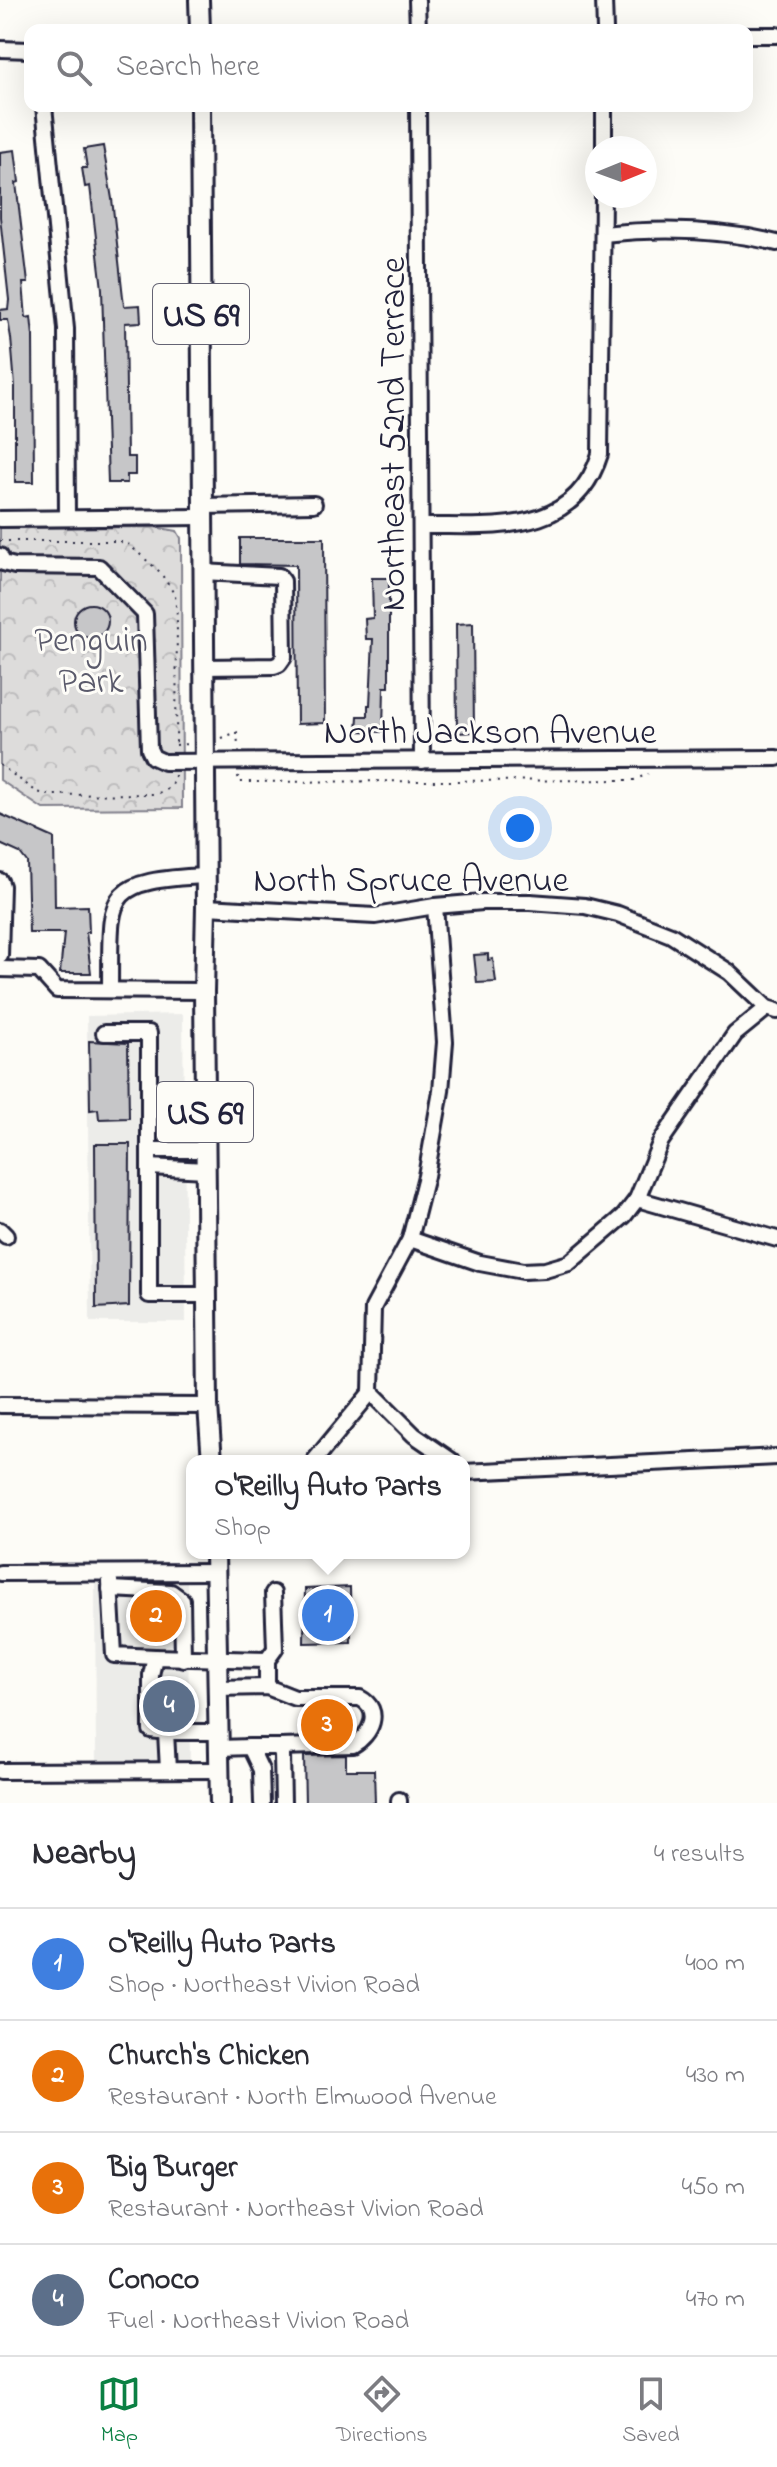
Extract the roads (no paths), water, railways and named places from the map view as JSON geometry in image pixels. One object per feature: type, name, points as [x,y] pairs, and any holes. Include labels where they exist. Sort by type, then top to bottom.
[{"type":"main road","points":[[199,0],[200,24]]},
{"type":"main road","name":"US 69","points":[[200,112],[205,1150],[208,1406],[212,1455]]},
{"type":"main road","points":[[215,1559],[220,1803]]},
{"type":"street","points":[[417,0],[418,24]]},
{"type":"street","points":[[604,0],[605,24]]},
{"type":"street","points":[[753,35],[777,35]]},
{"type":"street","points":[[0,49],[24,50]]},
{"type":"street","points":[[45,112],[66,329],[67,518]]},
{"type":"street","name":"Northeast 52nd Terrace","points":[[418,112],[422,761]]},
{"type":"street","points":[[604,112],[604,136]]},
{"type":"street","points":[[421,526],[533,521],[552,514],[568,503],[593,473],[600,454],[603,208]]},
{"type":"street","points":[[603,234],[698,231],[777,243]]},
{"type":"street","points":[[0,519],[202,512],[314,504]]},
{"type":"street","name":"North Jackson Avenue","points":[[0,556],[3,563],[15,566],[99,567],[145,614],[149,749],[153,757],[164,762],[204,763],[238,759],[777,758]]},
{"type":"street","points":[[202,572],[279,576],[283,581],[284,657],[274,666],[203,667]]},
{"type":"street","points":[[110,990],[111,920],[117,898],[133,885],[158,878],[205,876]]},
{"type":"street","points":[[0,881],[0,956]]},
{"type":"street","name":"North Spruce Avenue","points":[[206,907],[375,916],[435,906],[530,902],[585,906],[661,930],[701,952],[772,1010]]},
{"type":"street","points":[[319,1455],[371,1392],[373,1308],[410,1239],[434,1140],[445,1042],[435,906]]},
{"type":"street","points":[[0,969],[39,970],[57,990],[204,991]]},
{"type":"street","points":[[410,1239],[480,1263],[523,1271],[545,1270],[569,1263],[624,1216],[637,1199],[661,1141],[735,1034],[772,1010]]},
{"type":"street","points":[[104,1033],[149,1033],[149,1295],[207,1295]]},
{"type":"street","points":[[149,1150],[205,1150]]},
{"type":"street","points":[[149,1167],[206,1170]]},
{"type":"street","points":[[637,1199],[777,1239]]},
{"type":"street","points":[[371,1392],[414,1435],[443,1455]]},
{"type":"street","points":[[0,1405],[208,1406]]},
{"type":"street","points":[[470,1472],[777,1457]]},
{"type":"street","points":[[0,1573],[215,1572]]},
{"type":"street","points":[[110,1573],[114,1655],[267,1660]]},
{"type":"street","points":[[110,1589],[171,1592],[182,1600],[183,1659]]},
{"type":"street","points":[[267,1687],[267,1660],[275,1649],[273,1593]]},
{"type":"street","points":[[155,1657],[151,1675],[151,1730],[250,1747],[353,1745],[364,1739],[371,1730],[373,1718],[367,1702],[360,1698],[295,1698],[267,1687],[217,1688]]},
{"type":"street","points":[[166,1732],[168,1770]]},
{"type":"street","points":[[250,1747],[261,1770],[262,1803]]},
{"type":"street","points":[[279,1747],[282,1754],[283,1803]]},
{"type":"street","points":[[0,1771],[219,1770]]},
{"type":"place","name":"O'Reilly Auto Parts","points":[[328,1615]]},
{"type":"place","name":"Church's Chicken","points":[[156,1616]]},
{"type":"place","name":"Conoco","points":[[169,1706]]},
{"type":"place","name":"Big Burger","points":[[327,1725]]},
{"type":"park label","name":"Penguin Park","points":[[91,658]]}]
